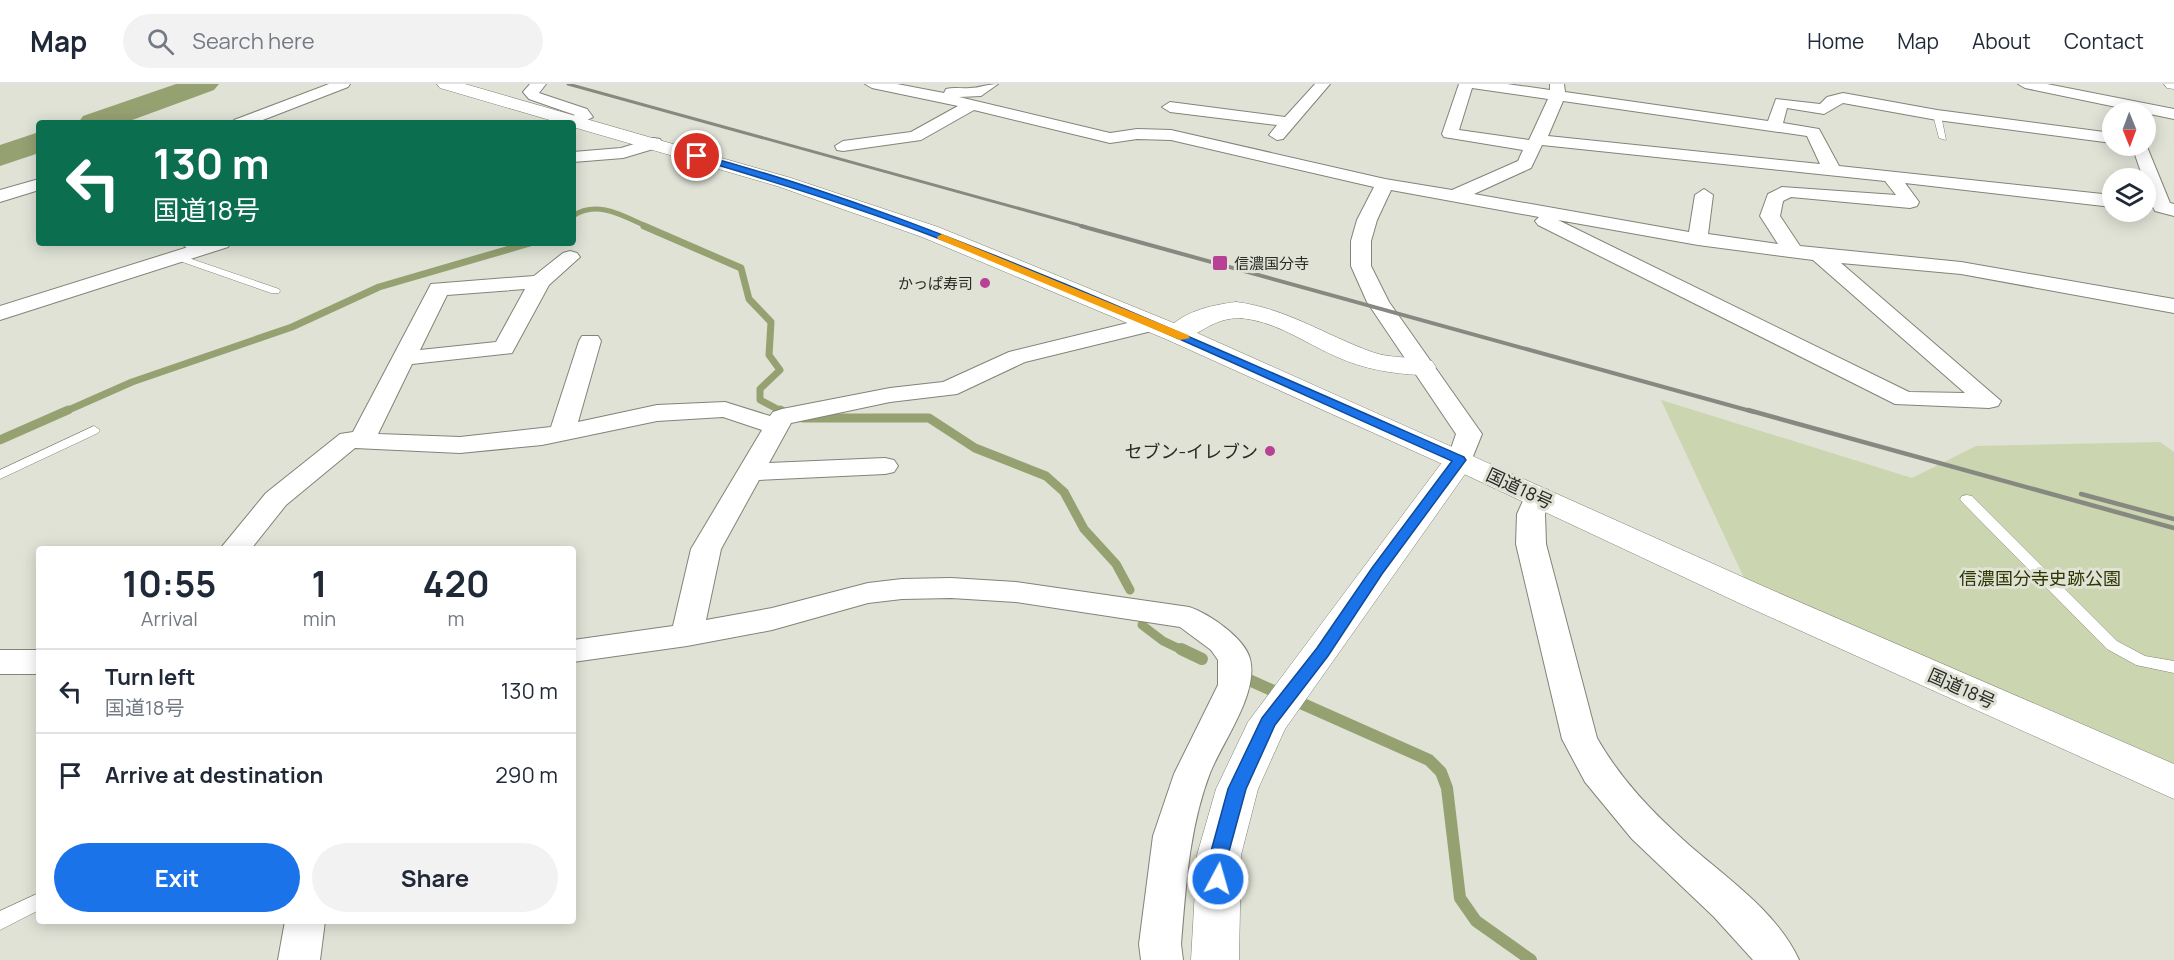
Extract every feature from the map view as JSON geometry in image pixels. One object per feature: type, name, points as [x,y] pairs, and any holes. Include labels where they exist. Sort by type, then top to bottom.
[{"type":"main road","name":"国道18号","points":[[446,84],[567,120]]},
{"type":"main road","name":"国道18号","points":[[576,123],[784,182],[930,232],[1164,329],[1460,460],[1752,595],[2174,782]]},
{"type":"main road","points":[[1164,329],[1216,312],[1232,310],[1257,313],[1365,359],[1397,366],[1422,367]]},
{"type":"main road","points":[[1215,960],[1219,855],[1237,789],[1268,722],[1323,652],[1377,571],[1460,460]]},
{"type":"street","points":[[248,120],[343,84]]},
{"type":"street","points":[[539,84],[531,92],[534,96],[581,112],[585,117],[576,121]]},
{"type":"street","points":[[876,84],[973,104],[1110,138],[1137,134],[1171,135],[1385,183],[1698,239],[1819,255],[1972,270],[2174,306]]},
{"type":"street","points":[[928,94],[976,93],[991,84]]},
{"type":"street","points":[[1258,153],[1323,84]]},
{"type":"street","points":[[1467,84],[1450,134],[1974,183],[2102,200]]},
{"type":"street","points":[[1475,84],[1557,89],[1813,132],[1833,170]]},
{"type":"street","points":[[2025,84],[2174,114]]},
{"type":"street","points":[[1457,195],[1525,164],[1536,143],[1557,89]]},
{"type":"street","points":[[1774,126],[1781,102],[1824,109],[1832,100],[1843,98],[1937,115],[2102,137]]},
{"type":"street","points":[[843,147],[915,136],[973,104]]},
{"type":"street","points":[[1170,107],[1289,122]]},
{"type":"street","points":[[2156,118],[2174,114]]},
{"type":"street","points":[[576,157],[623,153],[654,143]]},
{"type":"street","points":[[2143,156],[2160,208]]},
{"type":"street","points":[[1794,252],[1770,216],[1775,198],[1788,191],[1910,202],[1890,176]]},
{"type":"street","points":[[1385,183],[1367,220],[1361,241],[1361,266],[1378,302],[1469,434],[1460,460]]},
{"type":"street","points":[[0,196],[36,185]]},
{"type":"street","points":[[1698,239],[1704,195]]},
{"type":"street","points":[[1516,207],[1904,399],[1989,401],[1819,255]]},
{"type":"street","points":[[0,314],[186,250],[206,246]]},
{"type":"street","points":[[406,358],[504,348],[540,282],[570,257]]},
{"type":"street","points":[[362,440],[406,358],[439,289],[540,282]]},
{"type":"street","points":[[687,635],[706,549],[782,417],[890,395],[948,389],[1017,357],[1164,329]]},
{"type":"street","points":[[562,432],[590,341]]},
{"type":"street","points":[[237,546],[276,499],[349,440],[460,445],[542,437],[657,413],[724,409],[777,427]]},
{"type":"street","points":[[751,472],[885,466]]},
{"type":"street","points":[[1538,496],[1531,514],[1531,544],[1580,739],[1592,766],[1626,810],[1728,903],[1778,960]]},
{"type":"street","points":[[576,651],[687,635],[772,619],[868,593],[902,589],[951,588],[1016,592],[1189,618],[1222,642],[1234,658],[1235,685],[1192,774],[1172,836],[1160,944],[1162,960]]},
{"type":"street","points":[[0,662],[36,662]]},
{"type":"street","points":[[299,960],[305,924]]},
{"type":"lane","points":[[1937,115],[1943,138]]},
{"type":"lane","points":[[186,250],[275,291]]},
{"type":"lane","points":[[0,476],[94,430]]},
{"type":"lane","points":[[1967,499],[2112,645],[2141,661],[2174,667]]},
{"type":"lane","points":[[0,921],[36,903]]},
{"type":"green space","name":"信濃国分寺史跡公園","points":[[1661,400],[1912,478],[1976,446],[2160,442],[2174,452],[2174,784],[1752,595]]},
{"type":"waterway","points":[[102,120],[204,84]]},
{"type":"waterway","points":[[0,156],[36,143]]},
{"type":"waterway","points":[[576,214],[582,211],[601,209],[648,227]]},
{"type":"waterway","points":[[644,226],[741,268],[749,299],[771,322],[769,355],[780,370],[760,389],[760,400],[783,412]]},
{"type":"waterway","points":[[64,412],[132,382],[292,327],[379,287],[520,246]]},
{"type":"waterway","points":[[0,440],[68,410]]},
{"type":"waterway","points":[[780,410],[787,414]]},
{"type":"waterway","points":[[803,418],[929,418],[975,448],[1046,476],[1064,492],[1084,529],[1116,564],[1130,590]]},
{"type":"waterway","points":[[1142,625],[1163,641],[1184,651]]},
{"type":"waterway","points":[[1181,649],[1202,659]]},
{"type":"waterway","points":[[1249,680],[1429,760],[1441,772],[1447,788],[1460,898],[1476,921],[1531,960]]},
{"type":"railway","points":[[568,84],[1086,227]]},
{"type":"railway","points":[[1081,226],[1754,412]]},
{"type":"railway","points":[[1748,410],[2174,528]]},
{"type":"railway","points":[[2081,494],[2174,519]]},
{"type":"slow traffic","points":[[942,237],[1184,338]]},
{"type":"place","name":"信濃国分寺","points":[[1220,263]]},
{"type":"place","name":"かっぱ寿司","points":[[985,283]]},
{"type":"place","name":"セブン-イレブン","points":[[1270,451]]},
{"type":"route","points":[[697,156],[784,182],[930,232],[1177,334],[1460,460],[1377,571],[1323,652],[1268,722],[1237,789],[1219,855],[1218,879]]}]
